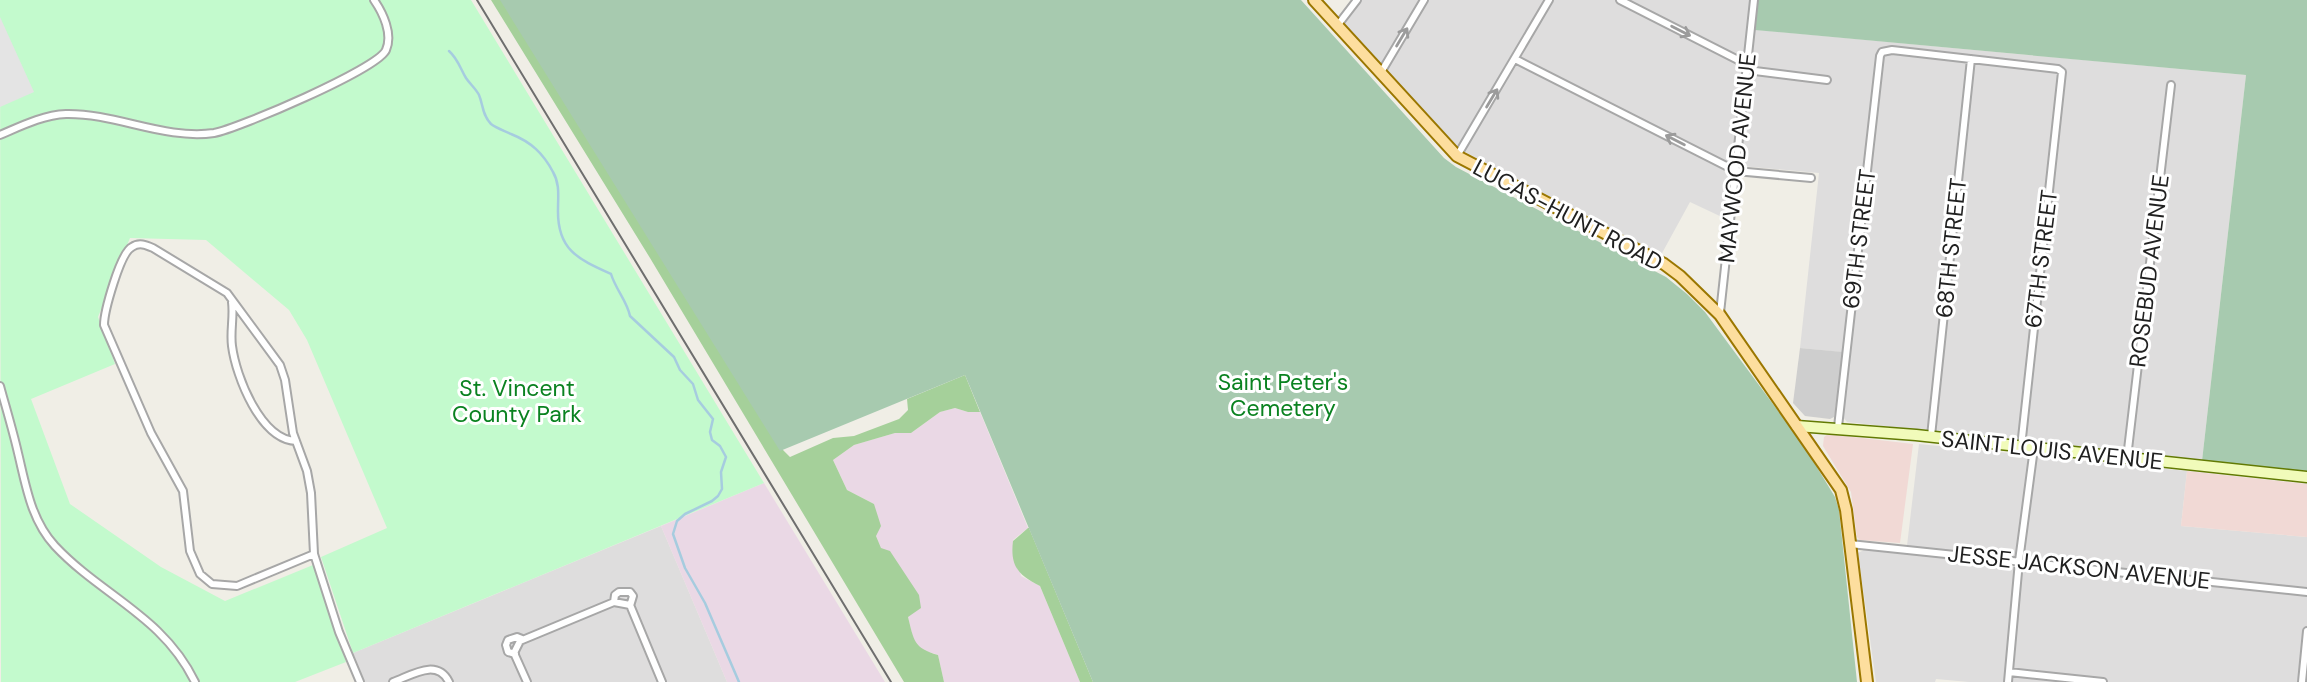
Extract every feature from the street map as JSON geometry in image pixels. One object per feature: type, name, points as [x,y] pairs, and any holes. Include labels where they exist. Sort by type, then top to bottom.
[{"type":"main road","name":"LUCAS-HUNT ROAD","points":[[1314,0],[1457,156],[1664,264],[1720,315],[1841,490],[1846,510],[1867,682]]},
{"type":"street","points":[[0,135],[44,118],[63,114],[120,120],[172,132],[193,134],[224,131],[341,80],[376,61],[386,51],[387,36],[384,16],[374,0]]},
{"type":"street","points":[[1337,26],[1357,0]]},
{"type":"street","points":[[1380,74],[1424,0]]},
{"type":"street","points":[[1457,156],[1549,0]]},
{"type":"street","points":[[1620,0],[1738,60],[1746,70],[1826,80]]},
{"type":"street","name":"MAYWOOD AVENUE","points":[[1720,315],[1754,0]]},
{"type":"street","name":"69TH STREET","points":[[1838,427],[1882,52],[1892,50],[1971,58]]},
{"type":"street","name":"67TH STREET","points":[[1971,58],[2058,69],[2062,72],[2021,447]]},
{"type":"street","name":"68TH STREET","points":[[1931,436],[1971,58]]},
{"type":"street","points":[[1515,59],[1736,171],[1811,178]]},
{"type":"street","name":"ROSEBUD AVENUE","points":[[2127,458],[2171,85]]},
{"type":"street","points":[[314,554],[237,586],[212,584],[200,574],[190,551],[183,491],[151,433],[104,325],[106,309],[128,249],[138,244],[153,248],[217,286],[232,300],[280,365],[296,441],[307,471],[311,493],[314,554],[347,653],[360,682]]},
{"type":"street","points":[[232,300],[232,346],[244,387],[257,412],[270,429],[285,441],[296,441]]},
{"type":"street","points":[[0,386],[29,499],[39,523],[55,545],[79,568],[152,623],[173,647],[195,682]]},
{"type":"street","name":"SAINT LOUIS AVENUE","points":[[1797,426],[1931,436],[2307,477]]},
{"type":"street","points":[[2008,682],[2019,561],[2034,448]]},
{"type":"street","name":"JESSE JACKSON AVENUE","points":[[1850,544],[2307,592]]},
{"type":"street","points":[[614,602],[615,595],[625,590],[633,596],[627,605]]},
{"type":"street","points":[[522,639],[517,637],[508,640],[508,652],[516,650],[522,639],[614,602],[627,605]]},
{"type":"street","points":[[627,605],[662,682]]},
{"type":"street","points":[[2302,682],[2307,631]]},
{"type":"street","points":[[516,650],[527,682]]},
{"type":"street","points":[[393,682],[427,668],[438,669],[449,682]]},
{"type":"street","points":[[2009,672],[2103,682]]},
{"type":"shaded area","points":[[1362,0],[1750,0],[1748,29],[2246,75],[2202,461],[1847,422],[1843,417],[1851,353],[1800,348],[1819,173],[1730,165],[1724,218],[1690,202],[1661,255],[1467,153],[1452,141],[1344,24]]},
{"type":"shaded area","points":[[0,17],[34,92],[0,107]]},
{"type":"shaded area","points":[[1800,348],[1843,352],[1835,412],[1830,419],[1805,416],[1793,403]]},
{"type":"shaded area","points":[[955,408],[980,412],[1028,528],[1013,540],[1021,576],[1040,586],[1080,682],[944,682],[938,655],[922,650],[914,642],[908,617],[876,536],[874,504],[847,490],[833,460],[854,445],[895,433],[911,433],[940,412]]},
{"type":"shaded area","points":[[1828,434],[1913,444],[1900,543],[1860,540],[1857,537],[1851,492],[1823,446],[1824,437]]},
{"type":"shaded area","points":[[1919,444],[2187,471],[2181,526],[2307,537],[2307,682],[1969,682],[1936,679],[1935,682],[1876,682],[1858,553],[1864,550],[1906,554]]},
{"type":"shaded area","points":[[2187,471],[2307,484],[2307,537],[2181,526]]},
{"type":"shaded area","points":[[764,483],[885,682],[727,682],[661,526]]},
{"type":"shaded area","points":[[661,526],[727,682],[365,682],[353,653]]},
{"type":"green space","name":"St. Vincent County Park","points":[[0,0],[471,0],[764,483],[353,653],[321,557],[387,528],[307,340],[289,310],[206,240],[130,238],[98,317],[115,364],[31,399],[70,504],[161,567],[225,601],[313,565],[346,662],[295,682],[1,682]]},
{"type":"green space","points":[[491,0],[540,0],[783,450],[790,457],[833,438],[854,436],[899,419],[908,410],[907,399],[965,375],[980,412],[955,408],[940,412],[911,433],[895,433],[854,445],[833,460],[847,490],[874,504],[881,526],[876,536],[881,548],[890,551],[919,595],[921,608],[908,617],[914,637],[919,646],[938,655],[944,682],[904,682],[650,258]]},
{"type":"green space","name":"Saint Peter's Cemetery","points":[[500,0],[1301,0],[1444,158],[1456,167],[1666,277],[1705,312],[1804,446],[1835,497],[1839,510],[1857,682],[1093,682],[965,375],[780,451]]},
{"type":"green space","points":[[1758,0],[2307,0],[2307,471],[2202,461],[2246,75],[1755,30]]},
{"type":"green space","points":[[1028,528],[1093,682],[1080,682],[1040,586],[1021,574],[1014,563],[1013,541]]},
{"type":"waterway","points":[[449,51],[478,93],[488,121],[530,145],[549,165],[557,181],[559,223],[566,244],[579,258],[611,274],[630,316],[674,357],[680,370],[693,384],[698,400],[713,419],[710,432],[712,440],[720,446],[726,457],[721,472],[722,489],[712,501],[685,514],[677,521],[673,534],[685,568],[705,603],[739,682]]},
{"type":"tram line","points":[[477,0],[891,682]]}]
